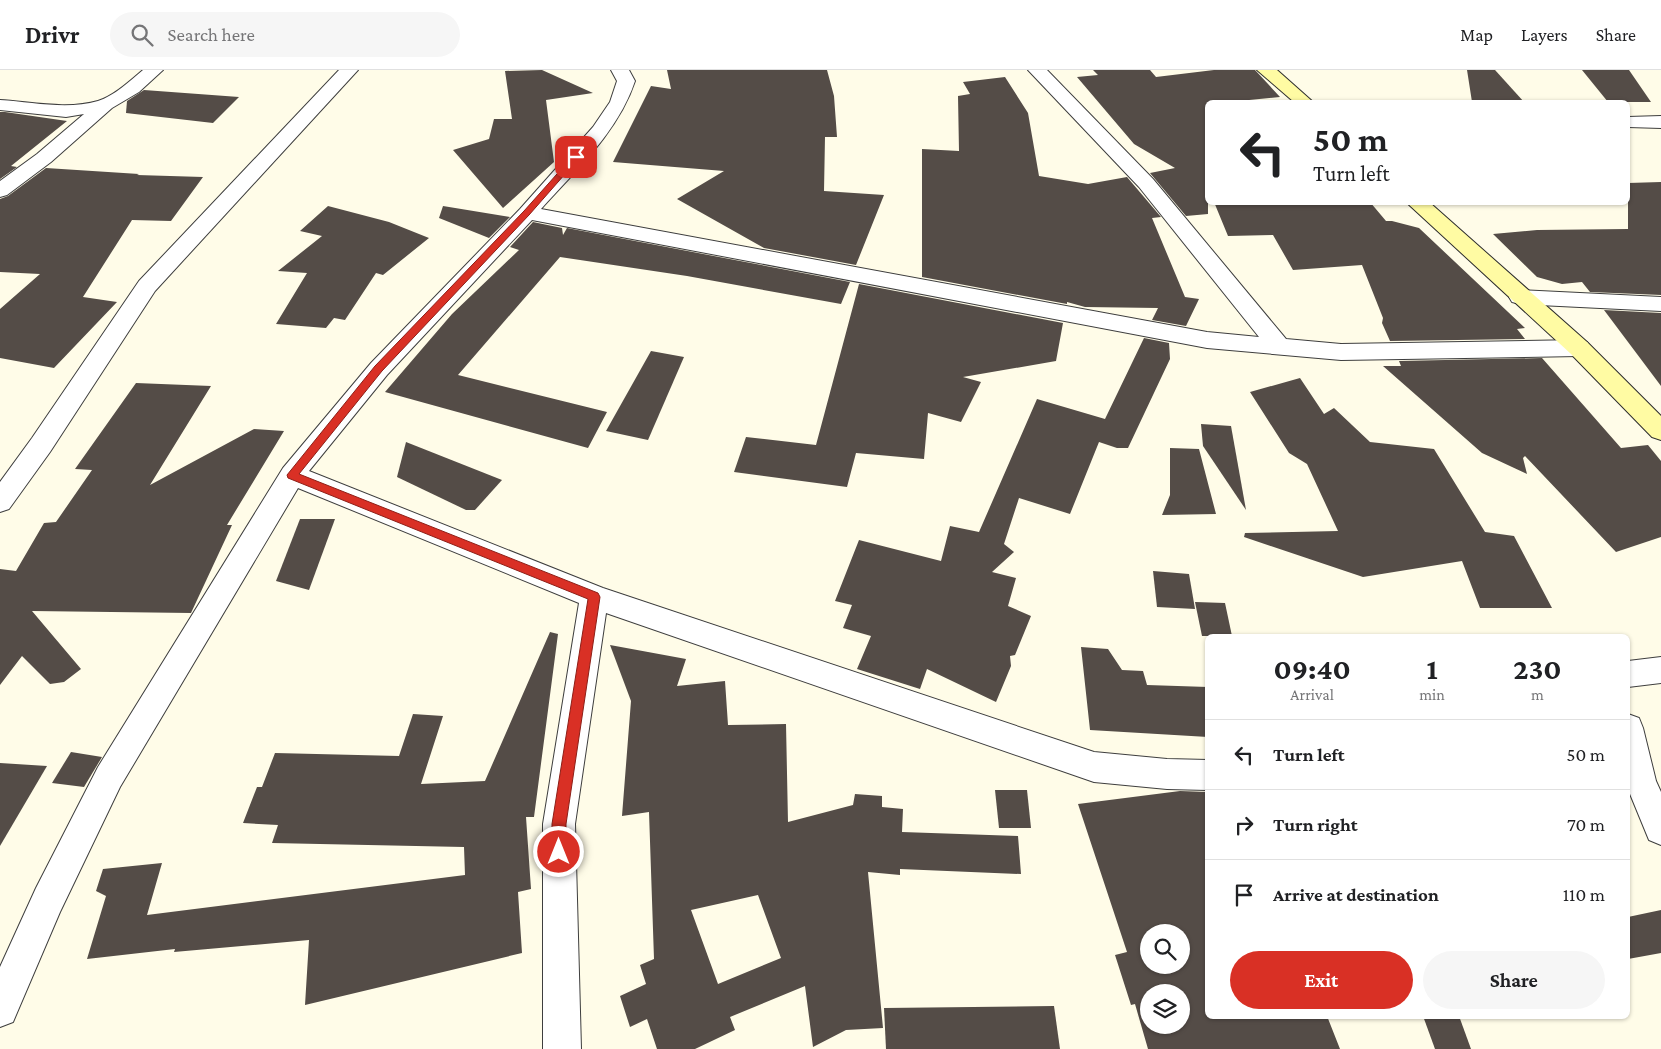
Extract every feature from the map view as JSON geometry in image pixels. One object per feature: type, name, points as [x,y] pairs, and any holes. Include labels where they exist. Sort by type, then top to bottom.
[{"type":"street","points":[[0,191],[44,158],[106,104],[133,88],[154,70]]},
{"type":"street","points":[[0,502],[41,445],[147,286],[350,70]]},
{"type":"street","points":[[0,1009],[48,900],[109,777],[292,475],[379,369],[526,213],[600,131],[619,102],[626,81],[620,70]]},
{"type":"street","points":[[1037,70],[1146,184],[1280,347]]},
{"type":"street","points":[[1266,70],[1302,100]]},
{"type":"street","points":[[0,105],[66,111],[106,104]]},
{"type":"street","points":[[1630,122],[1661,122]]},
{"type":"street","points":[[1419,205],[1579,348],[1661,431]]},
{"type":"street","points":[[526,213],[699,246],[897,280],[1125,326],[1207,340],[1341,352],[1579,348]]},
{"type":"street","points":[[1520,297],[1661,304]]},
{"type":"street","points":[[292,475],[594,597],[1094,767],[1167,774],[1205,775]]},
{"type":"street","points":[[562,1049],[559,824],[594,597]]},
{"type":"street","points":[[1630,674],[1661,670]]},
{"type":"street","points":[[1630,737],[1640,781],[1661,829]]},
{"type":"building","points":[[542,70],[593,93],[546,100],[554,162],[503,208],[453,150],[489,139],[494,119],[512,119],[505,71]]},
{"type":"building","points":[[667,70],[827,70],[834,96],[837,137],[825,137],[824,191],[884,195],[856,265],[764,248],[677,199],[724,171],[613,162],[651,86],[671,89]]},
{"type":"building","points":[[1093,70],[1150,70],[1156,77],[1214,70],[1255,70],[1280,97],[1249,100],[1205,100],[1205,205],[1208,205],[1208,214],[1186,216],[1150,173],[1175,168],[1134,144],[1077,77],[1098,75]]},
{"type":"building","points":[[1467,70],[1495,70],[1522,100],[1472,100]]},
{"type":"building","points":[[1582,70],[1629,70],[1651,102],[1630,102],[1630,100],[1606,100]]},
{"type":"building","points":[[1005,77],[1028,113],[1039,176],[1088,184],[1127,177],[1161,217],[1152,218],[1185,297],[1199,299],[1186,326],[1152,320],[1158,308],[1085,307],[1067,302],[1067,304],[922,277],[922,149],[959,151],[958,96],[970,94],[963,82]]},
{"type":"building","points":[[144,90],[239,97],[213,123],[126,113],[127,101]]},
{"type":"building","points":[[0,112],[67,121],[11,166],[17,167],[0,179]]},
{"type":"building","points":[[46,168],[139,174],[137,175],[203,177],[171,221],[132,220],[83,297],[117,302],[54,368],[0,358],[0,309],[40,274],[0,272],[0,199],[8,196]]},
{"type":"building","points":[[1661,182],[1661,295],[1590,292],[1582,282],[1562,284],[1537,277],[1493,234],[1537,230],[1628,229],[1630,183]]},
{"type":"building","points":[[1215,205],[1373,205],[1386,221],[1419,228],[1525,328],[1517,329],[1525,339],[1390,341],[1362,265],[1293,270],[1273,235],[1228,236]]},
{"type":"building","points":[[328,206],[389,222],[429,238],[383,275],[376,273],[345,320],[334,318],[326,328],[276,324],[307,273],[278,271],[322,236],[300,231]]},
{"type":"building","points":[[443,206],[510,217],[489,238],[439,218]]},
{"type":"building","points":[[533,222],[562,228],[563,235],[567,228],[850,282],[841,304],[687,276],[560,257],[458,375],[607,412],[588,448],[385,392],[452,314],[519,250],[510,247]]},
{"type":"building","points":[[859,284],[1063,323],[1056,361],[963,377],[981,382],[961,422],[928,413],[924,459],[856,453],[847,487],[734,472],[746,437],[816,445]]},
{"type":"building","points":[[1604,310],[1661,313],[1661,386]]},
{"type":"building","points":[[1144,338],[1169,343],[1170,359],[1128,448],[1117,448],[1099,442],[1070,514],[1019,498],[1004,544],[1014,552],[992,572],[1016,578],[1008,606],[1031,616],[1015,655],[1010,656],[1011,666],[996,702],[927,669],[920,689],[857,669],[871,636],[843,628],[852,605],[835,601],[859,540],[941,561],[950,526],[979,532],[1037,399],[1105,419]]},
{"type":"building","points":[[651,351],[684,357],[648,440],[606,431]]},
{"type":"building","points":[[1542,358],[1621,448],[1648,445],[1661,461],[1661,537],[1616,552],[1525,456],[1523,458],[1527,474],[1482,453],[1383,366],[1401,366],[1399,361]]},
{"type":"building","points":[[1300,378],[1324,414],[1334,408],[1370,442],[1434,449],[1485,532],[1514,536],[1552,608],[1480,608],[1462,561],[1363,577],[1244,537],[1245,533],[1338,531],[1307,464],[1289,453],[1250,392]]},
{"type":"building","points":[[136,383],[211,386],[150,485],[254,429],[284,431],[227,525],[232,525],[191,613],[32,611],[81,669],[64,682],[50,684],[22,656],[0,685],[0,569],[16,571],[44,523],[56,522],[92,470],[75,469]]},
{"type":"building","points":[[1201,424],[1231,426],[1246,510],[1203,446]]},
{"type":"building","points":[[406,442],[502,480],[475,510],[466,510],[397,477]]},
{"type":"building","points":[[1170,448],[1199,449],[1216,514],[1162,515],[1170,495]]},
{"type":"building","points":[[300,519],[335,519],[309,590],[276,581]]},
{"type":"building","points":[[1153,571],[1189,574],[1195,609],[1157,607]]},
{"type":"building","points":[[1195,602],[1225,603],[1232,634],[1205,634],[1205,636],[1202,636]]},
{"type":"building","points":[[550,632],[558,634],[534,817],[526,817],[531,889],[518,892],[522,953],[305,1005],[309,940],[174,952],[175,949],[87,959],[106,896],[96,891],[103,869],[162,863],[147,915],[465,875],[464,847],[272,843],[278,825],[243,823],[257,787],[262,787],[275,753],[399,756],[413,714],[443,716],[421,784],[485,781]]},
{"type":"building","points":[[610,645],[686,659],[677,686],[725,681],[728,725],[786,724],[788,822],[853,805],[855,794],[882,796],[882,807],[903,809],[902,832],[1018,836],[1021,874],[900,869],[900,875],[868,872],[883,1028],[846,1030],[813,1047],[805,986],[730,1017],[735,1030],[695,1049],[657,1049],[647,1019],[630,1027],[620,996],[646,984],[640,965],[654,959],[649,812],[622,816],[631,701]],"holes":[[[758,895],[781,958],[718,984],[691,910]]]},
{"type":"building","points":[[1081,647],[1108,649],[1122,670],[1143,671],[1147,685],[1205,687],[1205,737],[1090,730]]},
{"type":"building","points":[[71,752],[102,757],[84,787],[52,783]]},
{"type":"building","points":[[0,763],[47,766],[0,846]]},
{"type":"building","points":[[995,790],[1027,790],[1031,828],[999,828]]},
{"type":"building","points":[[1180,791],[1205,792],[1205,1019],[1328,1019],[1340,1049],[1148,1049],[1144,1034],[1190,1034],[1190,984],[1140,984],[1140,1021],[1135,1004],[1131,1005],[1115,955],[1127,952],[1078,804]]},
{"type":"building","points":[[1661,910],[1661,953],[1630,959],[1630,917]]},
{"type":"building","points":[[1054,1006],[1060,1049],[886,1049],[884,1008]]},
{"type":"building","points":[[1424,1019],[1460,1019],[1471,1049],[1435,1049]]},
{"type":"route","points":[[559,852],[559,824],[594,597],[292,475],[379,369],[576,157]]}]
